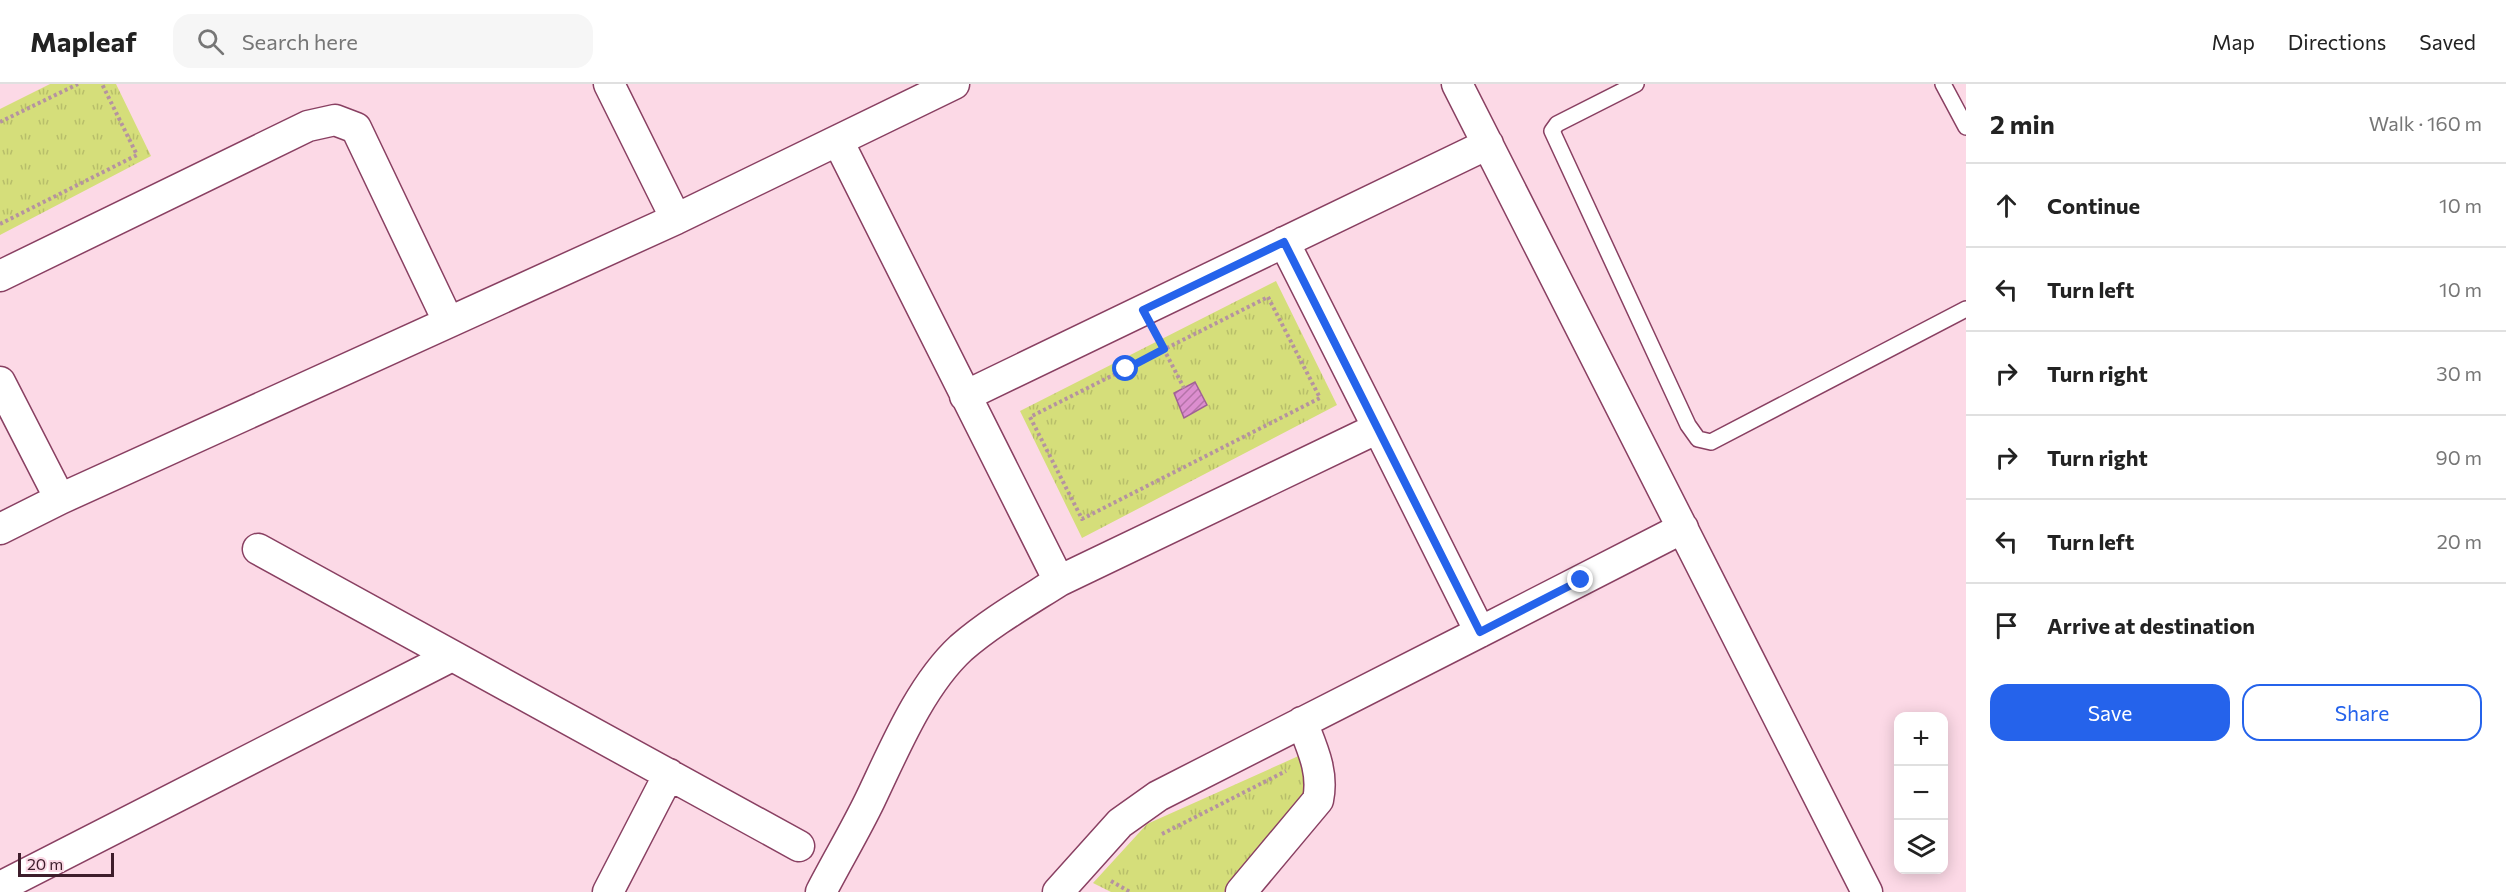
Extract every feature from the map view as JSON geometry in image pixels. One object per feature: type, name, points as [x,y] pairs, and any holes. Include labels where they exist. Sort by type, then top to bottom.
[{"type":"street","points":[[609,84],[676,219]]},
{"type":"street","points":[[0,529],[60,499],[448,321],[676,219],[954,84]]},
{"type":"street","points":[[1457,84],[1867,892]]},
{"type":"street","points":[[0,276],[308,126],[335,120],[356,128],[448,321]]},
{"type":"street","points":[[838,141],[1059,581]]},
{"type":"street","points":[[965,396],[1488,144]]},
{"type":"street","points":[[1284,242],[1480,632]]},
{"type":"street","points":[[0,382],[60,499]]},
{"type":"street","points":[[821,892],[869,802],[905,727],[942,668],[961,649],[993,624],[1059,581],[1378,428]]},
{"type":"street","points":[[1058,892],[1120,823],[1158,796],[1683,528]]},
{"type":"street","points":[[258,549],[799,846]]},
{"type":"street","points":[[0,887],[452,656]]},
{"type":"street","points":[[1241,892],[1317,800],[1321,788],[1320,773],[1302,722]]},
{"type":"street","points":[[608,892],[669,774]]},
{"type":"lane","points":[[1636,84],[1557,124],[1552,131],[1688,425],[1698,439],[1711,442],[1966,309]]},
{"type":"lane","points":[[1943,84],[1966,127]]},
{"type":"path","points":[[0,122],[78,84]]},
{"type":"path","points":[[0,224],[137,155],[102,84]]},
{"type":"path","points":[[1268,297],[1320,398],[1082,519],[1030,417],[1164,349],[1268,297]]},
{"type":"path","points":[[1143,310],[1184,388]]},
{"type":"path","points":[[1156,837],[1286,771],[1291,777]]},
{"type":"path","points":[[1117,874],[1110,882],[1130,892]]},
{"type":"green space","points":[[50,84],[116,84],[151,156],[0,235],[0,109]]},
{"type":"green space","points":[[1276,281],[1337,405],[1082,538],[1020,411]]},
{"type":"green space","points":[[1303,754],[1309,787],[1224,892],[1111,892],[1093,883],[1147,824]]},
{"type":"building","points":[[1195,382],[1207,405],[1184,418],[1174,393]]},
{"type":"route","points":[[1126,369],[1164,349],[1143,310],[1284,242],[1480,632],[1581,580]]}]
